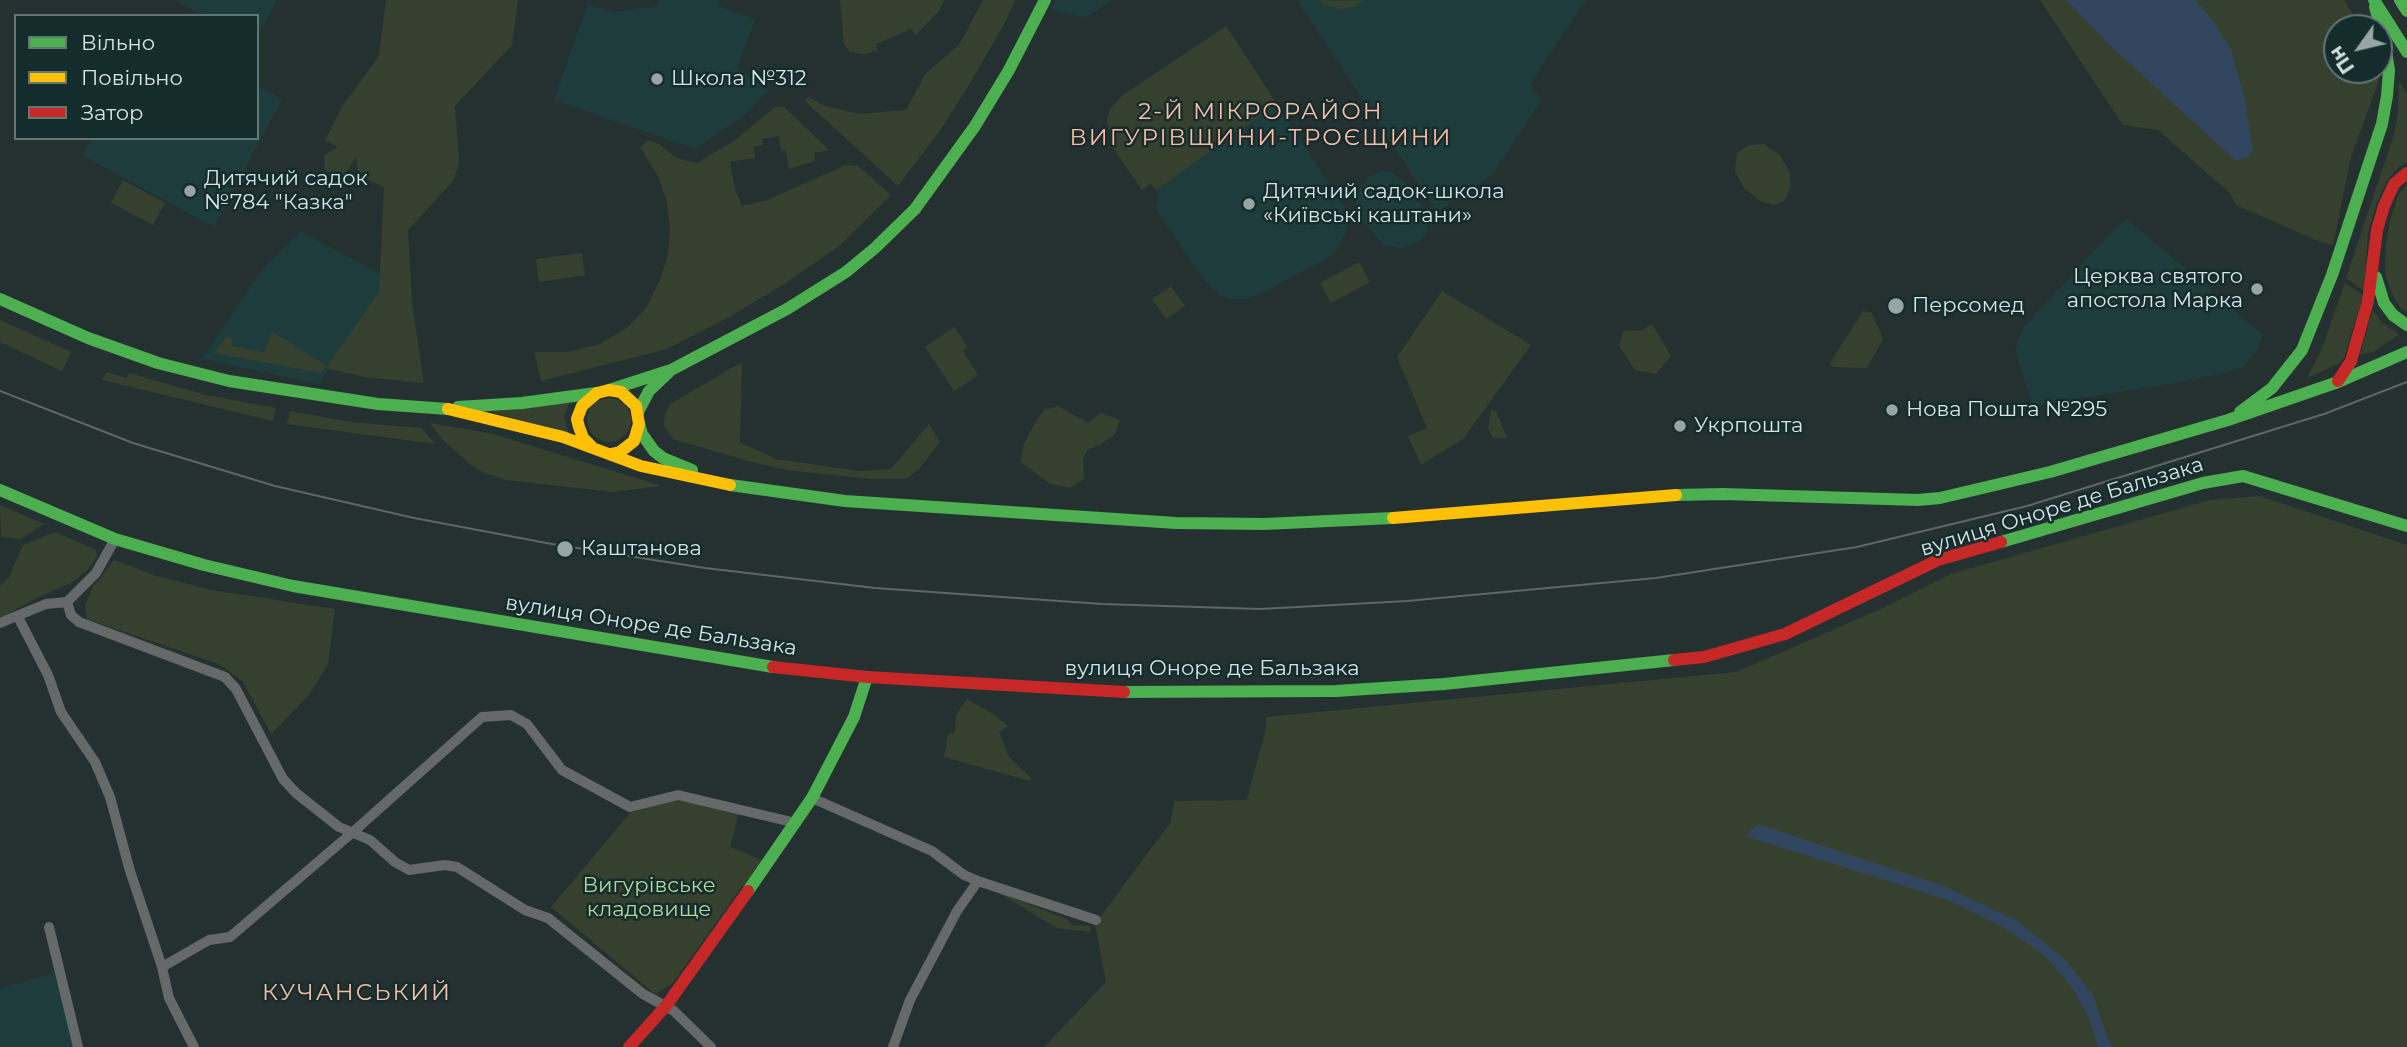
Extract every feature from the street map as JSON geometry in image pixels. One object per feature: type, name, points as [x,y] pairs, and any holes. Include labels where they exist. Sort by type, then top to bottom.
[{"type":"street","points":[[0,299],[63,328],[158,363],[229,381],[378,404],[445,408],[522,402],[603,391],[671,370],[815,292],[875,248],[901,224],[937,181],[975,126],[1009,70],[1045,0]]},
{"type":"street","points":[[2373,0],[2407,52]]},
{"type":"street","points":[[2228,420],[2272,388],[2302,350],[2332,275],[2382,124],[2387,96],[2388,62],[2373,0]]},
{"type":"street","points":[[2400,0],[2407,11]]},
{"type":"street","points":[[2338,382],[2351,360],[2368,301],[2377,230],[2386,199],[2394,184],[2407,173]]},
{"type":"street","points":[[2374,266],[2377,286],[2384,303],[2393,315],[2407,325]]},
{"type":"street","name":"вулиця Оноре де Бальзака","points":[[611,454],[641,466],[751,489],[845,501],[1176,523],[1264,524],[1387,518],[1661,495],[1723,494],[1918,500],[1965,494],[2228,420],[2338,382],[2407,352]]},
{"type":"street","points":[[445,408],[562,437],[611,454],[620,452],[634,442],[638,418],[649,391],[671,370]]},
{"type":"street","points":[[596,451],[583,438],[578,419],[582,406],[603,391],[627,396],[638,418]]},
{"type":"street","name":"вулиця Оноре де Бальзака","points":[[638,418],[649,445],[663,458],[715,480]]},
{"type":"street","name":"вулиця Оноре де Бальзака","points":[[0,490],[115,540],[293,586],[755,664],[867,677],[1124,692],[1336,691],[1444,684],[1704,657],[1785,634],[1938,560],[2203,483],[2244,475],[2407,526]]},
{"type":"street","points":[[0,623],[46,604],[67,602],[96,573],[115,540]]},
{"type":"street","points":[[67,602],[71,615],[79,622],[225,677],[236,689],[290,787],[339,827],[370,840],[395,862],[409,870],[452,865],[467,871],[525,910],[548,918],[648,998],[666,1006],[711,1047]]},
{"type":"street","points":[[18,617],[48,675],[61,712],[95,762],[110,797],[169,998],[194,1047]]},
{"type":"street","points":[[629,1047],[666,1006],[796,823],[854,717],[867,677]]},
{"type":"street","points":[[162,967],[209,940],[230,937],[482,717],[511,715],[527,723],[562,769],[630,807],[678,795],[796,823]]},
{"type":"street","points":[[812,798],[932,851],[964,875],[978,881],[1097,920]]},
{"type":"street","points":[[893,1047],[916,989],[957,911],[978,881]]},
{"type":"street","points":[[49,927],[78,1047]]},
{"type":"shaded area","points":[[175,0],[277,0],[259,34],[259,14],[200,14]]},
{"type":"shaded area","name":"Школа №312","points":[[659,0],[719,0],[718,6],[755,19],[737,68],[768,90],[742,117],[695,149],[554,100],[588,4],[614,12],[657,6]]},
{"type":"shaded area","points":[[1055,0],[1112,0],[1086,17],[1051,10]]},
{"type":"shaded area","points":[[1297,0],[1586,0],[1530,84],[1541,100],[1493,174],[1437,212]]},
{"type":"shaded area","points":[[2066,0],[2195,0],[2231,49],[2244,96],[2253,152],[2236,161],[2116,51]]},
{"type":"shaded area","name":"Дитячий садок №784 \"Казка\"","points":[[259,87],[282,99],[214,227],[82,155],[90,140],[259,140]]},
{"type":"shaded area","name":"Дитячий садок-школа «Київські каштани»","points":[[1277,104],[1348,213],[1348,227],[1338,248],[1329,257],[1261,294],[1248,299],[1221,296],[1204,280],[1155,208],[1159,195],[1156,190]]},
{"type":"shaded area","points":[[1390,172],[1405,182],[1427,215],[1428,231],[1419,242],[1400,248],[1383,245],[1359,216],[1354,195],[1369,176]]},
{"type":"shaded area","points":[[2127,219],[2262,334],[2258,349],[2242,368],[2194,380],[2033,406],[2015,350],[2023,328],[2116,227]]},
{"type":"shaded area","points":[[301,232],[380,274],[379,292],[319,384],[202,359],[263,268]]},
{"type":"shaded area","points":[[1758,824],[1946,887],[2016,920],[2066,960],[2093,995],[2113,1047],[2098,1047],[2089,1018],[2071,986],[2045,956],[2005,928],[1951,901],[1745,836]]},
{"type":"shaded area","points":[[55,973],[75,1047],[0,1047],[0,988]]},
{"type":"green space","points":[[386,0],[518,0],[512,45],[455,106],[459,164],[453,181],[408,230],[412,303],[424,383],[364,377],[326,368],[379,292],[384,187],[358,175],[356,156],[343,179],[325,170],[324,155],[338,147],[325,140],[343,105],[379,56]]},
{"type":"green space","points":[[840,0],[944,0],[940,10],[916,35],[911,29],[876,44],[877,51],[862,54],[850,52],[844,44]]},
{"type":"green space","points":[[983,0],[1015,0],[969,85],[939,132],[898,186],[805,101],[808,97],[825,106],[859,114],[906,110],[926,73],[959,45]]},
{"type":"green space","points":[[1319,0],[1366,0],[1353,7],[1339,9]]},
{"type":"green space","points":[[2040,0],[2344,0],[2353,14],[2323,14],[2323,84],[2377,84],[2351,157],[2333,245],[2320,242],[2236,205],[2230,193],[2158,130],[2123,125]]},
{"type":"green space","points":[[1226,26],[1277,104],[1156,190],[1151,184],[1142,190],[1113,148],[1107,121],[1110,109],[1123,95]]},
{"type":"green space","points":[[2399,81],[2407,94],[2407,162],[2387,181],[2377,202],[2368,233],[2364,291],[2346,278],[2394,135]]},
{"type":"green space","points":[[775,107],[784,107],[829,150],[814,153],[815,161],[789,169],[786,150],[781,151],[779,136],[762,139],[763,145],[754,147],[755,158],[730,162],[735,189],[742,206],[767,200],[846,165],[858,166],[891,195],[839,246],[731,316],[667,349],[541,381],[534,352],[567,352],[600,344],[628,327],[647,307],[660,279],[668,255],[670,228],[667,202],[658,176],[640,147],[649,140],[659,144],[676,158],[697,163],[734,141]]},
{"type":"green space","points":[[1764,144],[1780,155],[1790,173],[1791,187],[1784,201],[1774,205],[1760,201],[1744,188],[1735,171],[1737,153],[1749,145]]},
{"type":"green space","points":[[123,180],[165,203],[153,225],[111,203]]},
{"type":"green space","points":[[2407,184],[2407,312],[2400,307],[2392,294],[2385,272],[2390,221],[2398,195]]},
{"type":"green space","points":[[582,253],[585,275],[539,282],[536,259]]},
{"type":"green space","points":[[1359,262],[1370,282],[1331,303],[1320,283]]},
{"type":"green space","points":[[2345,283],[2363,295],[2344,358],[2340,363],[2307,378],[2320,353]]},
{"type":"green space","points":[[1171,286],[1185,306],[1166,319],[1152,299]]},
{"type":"green space","points":[[1442,291],[1531,345],[1464,438],[1421,465],[1408,436],[1427,428],[1397,357]]},
{"type":"green space","points":[[2373,310],[2381,322],[2399,334],[2373,352],[2360,354]]},
{"type":"green space","points":[[1863,311],[1872,313],[1883,339],[1867,368],[1833,367],[1830,363]]},
{"type":"green space","points":[[0,320],[71,352],[62,371],[0,342]]},
{"type":"green space","points":[[1652,324],[1671,356],[1656,374],[1635,370],[1619,346],[1623,331],[1642,330]]},
{"type":"green space","points":[[954,327],[968,347],[963,351],[978,375],[954,391],[925,347]]},
{"type":"green space","points":[[272,332],[326,365],[322,373],[214,353],[227,336],[232,338],[232,346],[264,352]]},
{"type":"green space","points":[[742,362],[740,442],[776,459],[860,471],[891,469],[929,424],[940,442],[919,469],[906,479],[871,479],[787,470],[673,439],[664,426],[665,414],[670,404]]},
{"type":"green space","points":[[107,372],[126,378],[129,373],[206,395],[276,408],[273,421],[102,380]]},
{"type":"green space","points":[[609,398],[624,405],[631,420],[624,435],[609,442],[594,435],[587,420],[594,405]]},
{"type":"green space","points":[[570,402],[564,417],[569,434],[490,412]]},
{"type":"green space","points":[[1058,406],[1088,423],[1101,413],[1120,420],[1115,434],[1100,445],[1088,449],[1083,460],[1084,479],[1070,488],[1050,484],[1021,462],[1024,444],[1035,423],[1044,410]]},
{"type":"green space","points":[[1491,410],[1496,411],[1507,438],[1493,438],[1488,428]]},
{"type":"green space","points":[[290,411],[350,422],[421,428],[436,444],[287,424]]},
{"type":"green space","points":[[430,423],[493,434],[662,486],[613,492],[506,480],[482,472],[471,465],[443,440]]},
{"type":"green space","points":[[2259,496],[2407,545],[2407,1047],[1044,1047],[1106,982],[1095,924],[1170,823],[1175,801],[1247,800],[1266,728],[1266,717],[1736,672],[1881,609],[1951,574],[2210,500]]},
{"type":"green space","points":[[0,505],[44,524],[21,539],[1,537]]},
{"type":"green space","points":[[55,532],[96,550],[97,557],[73,582],[0,618],[0,586],[9,577],[23,545]]},
{"type":"green space","points":[[114,560],[157,576],[211,590],[335,609],[328,664],[309,695],[271,734],[243,682],[228,670],[216,663],[87,619],[85,605],[93,587]]},
{"type":"green space","points":[[967,699],[1008,726],[999,732],[1009,757],[1032,779],[1030,781],[944,757],[948,735],[955,732],[956,715]]},
{"type":"green space","name":"Вигурівське кладовище","points":[[678,799],[739,813],[730,847],[764,861],[749,883],[743,885],[673,983],[655,994],[551,907],[630,813]]},
{"type":"green space","points":[[997,892],[1067,919],[1073,926],[1089,925],[1091,932],[1057,928]]},
{"type":"tram line","points":[[0,391],[133,443],[275,486],[414,518],[552,544],[705,568],[875,588],[1102,604],[1261,609],[1407,601],[1656,578],[1857,547],[2027,506],[2324,414],[2407,382]]},
{"type":"traffic: fast","points":[[609,390],[671,370],[787,309],[846,272],[875,248],[915,209],[975,126],[1009,70],[1045,0]]},
{"type":"traffic: fast","points":[[2374,0],[2407,52]]},
{"type":"traffic: fast","points":[[2400,0],[2407,11]]},
{"type":"traffic: fast","points":[[2240,412],[2272,388],[2302,350],[2332,275],[2382,124],[2387,96],[2389,70],[2375,7]]},
{"type":"traffic: fast","points":[[2376,277],[2384,303],[2393,315],[2407,325]]},
{"type":"traffic: fast","points":[[0,299],[88,338],[158,363],[229,381],[378,404],[448,409]]},
{"type":"traffic: fast","points":[[1676,495],[1918,500],[1940,498],[2050,472],[2228,420],[2338,382],[2407,352]]},
{"type":"traffic: fast","points":[[638,412],[649,391],[668,373]]},
{"type":"traffic: fast","points":[[458,407],[522,403],[596,393]]},
{"type":"traffic: fast","points":[[639,424],[642,434],[654,451],[663,458],[692,470]]},
{"type":"traffic: fast","points":[[2001,542],[2203,483],[2243,476],[2407,526]]},
{"type":"traffic: fast","points":[[730,485],[845,501],[1176,523],[1264,524],[1393,518]]},
{"type":"traffic: fast","points":[[0,490],[115,539],[204,565],[293,586],[773,667]]},
{"type":"traffic: fast","points":[[1124,692],[1336,691],[1444,684],[1674,660]]},
{"type":"traffic: fast","points":[[748,891],[812,798],[854,717],[867,677]]},
{"type":"traffic: slow","points":[[593,448],[583,438],[579,427],[577,419],[582,406],[597,393],[609,390],[621,392],[636,406],[639,424],[634,441],[620,452],[611,454]]},
{"type":"traffic: slow","points":[[448,409],[563,437],[641,466],[730,485]]},
{"type":"traffic: slow","points":[[1393,518],[1676,495]]},
{"type":"traffic: jam","points":[[2338,381],[2351,361],[2368,301],[2377,230],[2384,206],[2394,184],[2407,173]]},
{"type":"traffic: jam","points":[[1674,660],[1704,657],[1785,634],[1938,560],[2001,542]]},
{"type":"traffic: jam","points":[[773,667],[867,677],[1124,692]]},
{"type":"traffic: jam","points":[[629,1047],[666,1006],[748,891]]},
{"type":"place","name":"Школа №312","points":[[657,79]]},
{"type":"place","name":"Дитячий садок №784 \"Казка\"","points":[[190,191]]},
{"type":"place","name":"Дитячий садок-школа «Київські каштани»","points":[[1249,204]]},
{"type":"place","name":"Церква святого апостола Марка","points":[[2257,289]]},
{"type":"place","name":"Персомед","points":[[1896,306]]},
{"type":"place","name":"Нова Пошта №295","points":[[1892,410]]},
{"type":"place","name":"Укрпошта","points":[[1680,426]]},
{"type":"place","name":"Каштанова","points":[[565,549]]},
{"type":"district","name":"2-Й МІКРОРАЙОН ВИГУРІВЩИНИ-ТРОЄЩИНИ","points":[[1261,125]]},
{"type":"district","name":"КУЧАНСЬКИЙ","points":[[357,993]]}]
